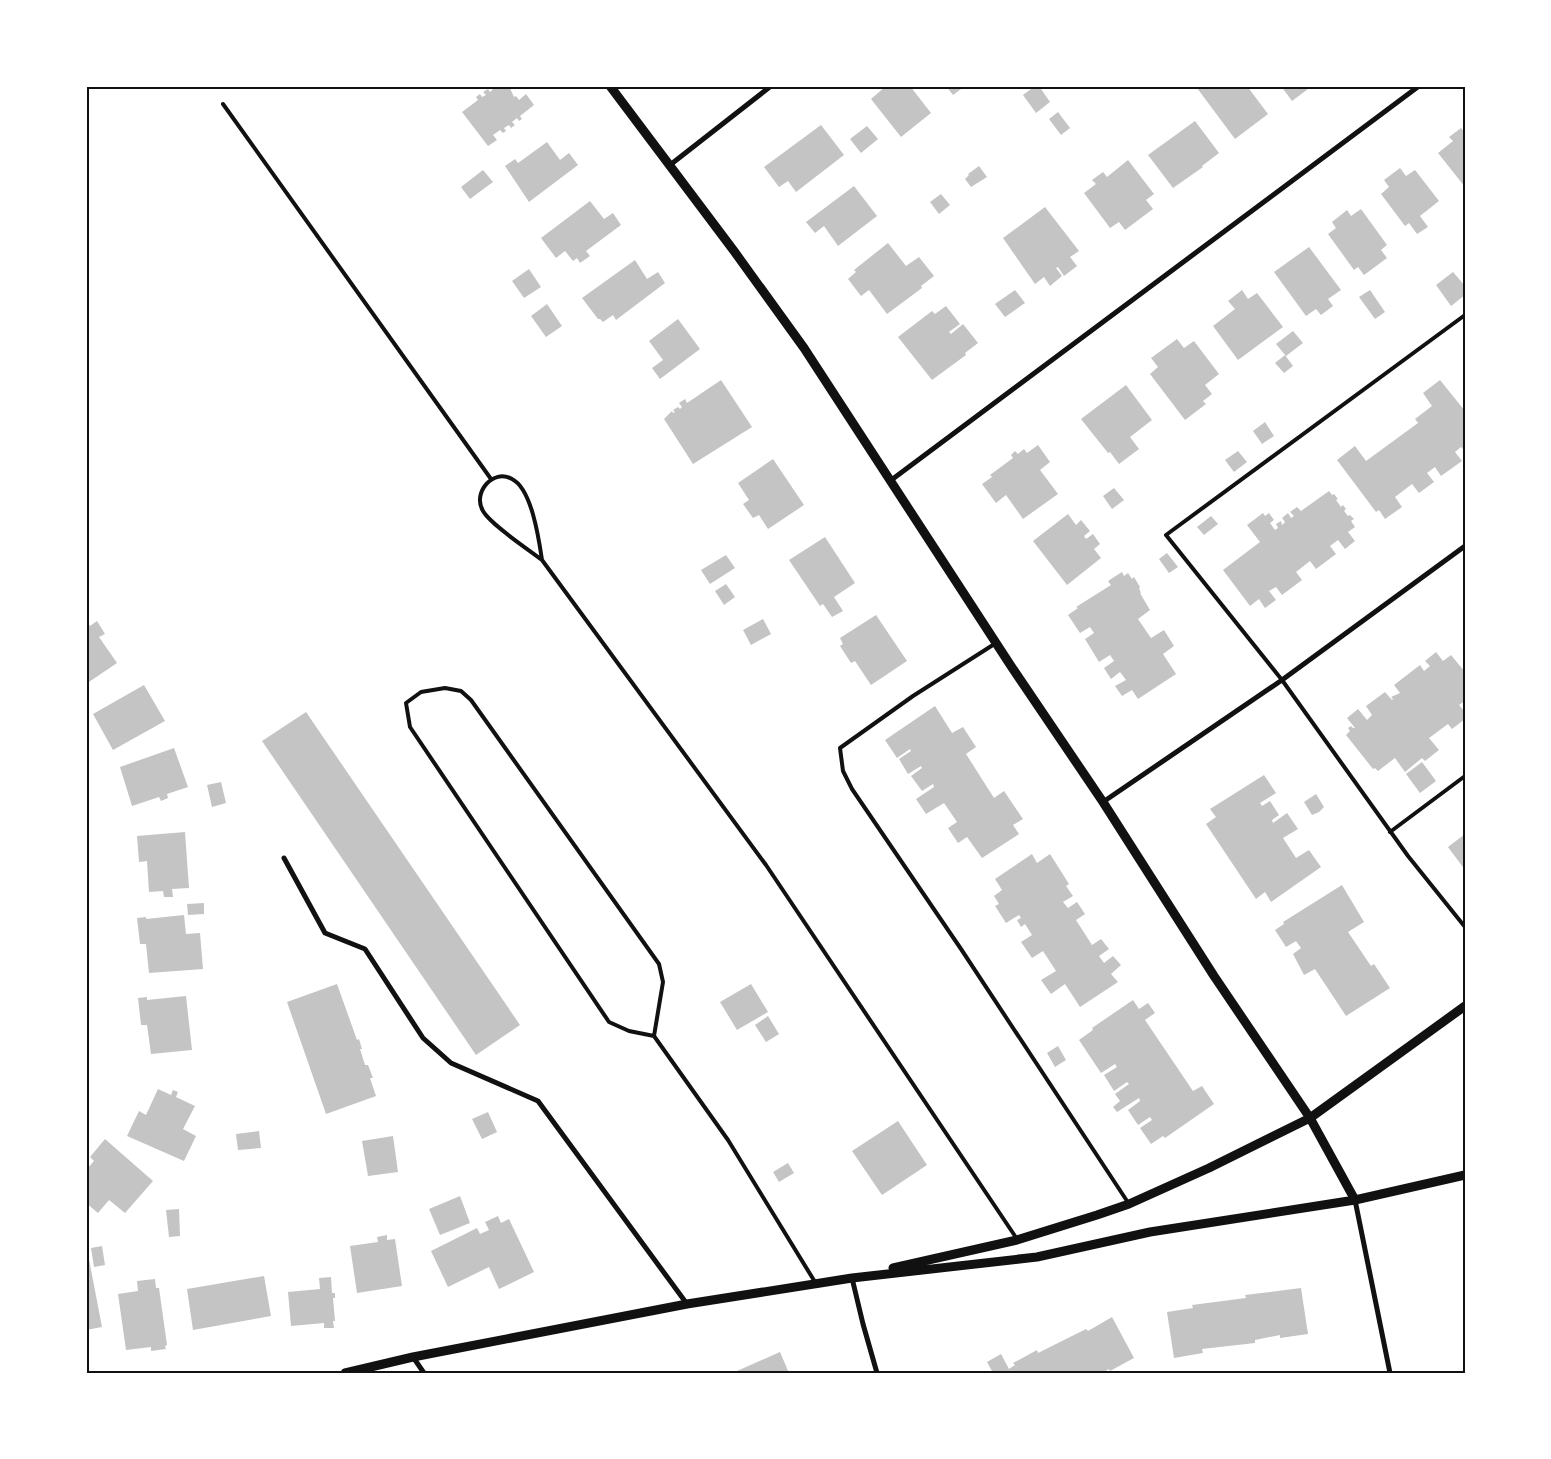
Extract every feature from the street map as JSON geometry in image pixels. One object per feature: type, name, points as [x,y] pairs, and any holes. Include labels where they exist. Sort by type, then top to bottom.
[{"type":"street","points":[[610,86],[804,348],[996,643],[1103,802],[1214,976],[1310,1118],[1355,1200],[1390,1373]]},
{"type":"street","points":[[670,165],[771,86]]},
{"type":"street","points":[[890,481],[1419,86]]},
{"type":"street","points":[[1103,802],[1282,680],[1465,546]]},
{"type":"street","points":[[284,858],[325,933],[364,949],[422,1038],[451,1063],[538,1101],[687,1304]]},
{"type":"street","points":[[852,1278],[1017,1240],[1129,1204],[1210,1168],[1310,1118],[1465,1006]]},
{"type":"street","points":[[345,1373],[373,1369],[413,1357],[687,1304],[852,1278],[1037,1257],[1150,1232],[1355,1200],[1465,1175]]},
{"type":"street","points":[[852,1278],[877,1373]]},
{"type":"street","points":[[413,1357],[424,1373]]},
{"type":"lane","points":[[223,104],[491,479]]},
{"type":"lane","points":[[1465,315],[1166,535],[1282,680],[1390,832],[1465,927]]},
{"type":"lane","points":[[542,560],[535,516],[522,489],[513,479],[503,476],[491,479],[483,488],[479,499],[483,511],[498,526],[542,560],[766,865],[1017,1240]]},
{"type":"lane","points":[[996,643],[913,696],[840,748],[843,771],[852,789],[1129,1204]]},
{"type":"lane","points":[[654,1036],[663,982],[659,964],[471,700],[461,691],[444,688],[421,692],[406,703],[410,727],[609,1022],[629,1031],[654,1036],[728,1140],[816,1284]]},
{"type":"lane","points":[[1390,832],[1465,776]]},
{"type":"building","points":[[491,86],[509,86],[514,97],[516,96],[519,100],[526,94],[534,105],[520,116],[522,119],[519,121],[517,118],[512,122],[515,125],[511,128],[509,125],[504,128],[506,131],[503,133],[500,130],[493,135],[497,140],[488,146],[462,112],[478,100],[476,97],[480,94],[482,97],[486,95],[483,92],[488,89],[490,92],[493,89]]},
{"type":"building","points":[[886,86],[910,86],[931,113],[901,137],[871,99]]},
{"type":"building","points":[[946,86],[965,86],[953,95]]},
{"type":"building","points":[[1035,86],[1039,86],[1050,102],[1036,113],[1023,95]]},
{"type":"building","points":[[1199,86],[1247,86],[1268,114],[1235,139],[1197,88]]},
{"type":"building","points":[[1281,86],[1312,86],[1292,101]]},
{"type":"building","points":[[1058,112],[1070,128],[1061,135],[1049,119]]},
{"type":"building","points":[[1195,121],[1219,153],[1173,188],[1148,155]]},
{"type":"building","points":[[821,125],[844,155],[796,192],[788,181],[779,187],[764,167]]},
{"type":"building","points":[[867,126],[878,139],[861,153],[850,139]]},
{"type":"building","points":[[1461,128],[1465,133],[1465,187],[1438,153],[1453,141],[1449,137]]},
{"type":"building","points":[[547,142],[560,160],[569,153],[578,165],[529,202],[505,166],[515,159],[518,163]]},
{"type":"building","points":[[1128,160],[1154,194],[1146,200],[1153,209],[1125,230],[1119,222],[1110,228],[1084,193],[1096,184],[1092,180],[1103,172],[1107,177]]},
{"type":"building","points":[[979,166],[987,177],[971,187],[965,179],[968,174]]},
{"type":"building","points":[[1400,168],[1406,176],[1415,170],[1439,201],[1420,216],[1428,227],[1417,234],[1409,223],[1405,226],[1381,194],[1389,187],[1384,180]]},
{"type":"building","points":[[483,170],[493,182],[470,199],[461,187]]},
{"type":"building","points":[[854,186],[877,216],[838,246],[824,226],[815,233],[806,222]]},
{"type":"building","points":[[941,194],[950,205],[939,214],[930,202]]},
{"type":"building","points":[[590,201],[604,219],[613,213],[621,225],[586,251],[590,256],[580,263],[577,258],[573,261],[565,251],[556,258],[541,238]]},
{"type":"building","points":[[1045,207],[1079,251],[1070,257],[1077,266],[1064,276],[1058,267],[1056,268],[1062,276],[1050,286],[1044,277],[1035,284],[1003,238]]},
{"type":"building","points":[[1361,209],[1387,245],[1381,250],[1387,258],[1364,275],[1358,267],[1354,270],[1328,234],[1336,228],[1332,222],[1347,210],[1351,216]]},
{"type":"building","points":[[888,243],[906,266],[919,257],[934,276],[921,286],[922,288],[887,314],[869,290],[861,296],[848,279],[856,272],[854,270]]},
{"type":"building","points":[[1309,247],[1341,290],[1328,299],[1333,306],[1321,315],[1316,309],[1306,316],[1274,272]]},
{"type":"building","points":[[635,260],[647,279],[658,272],[665,283],[616,320],[613,315],[603,322],[598,319],[582,298]]},
{"type":"building","points":[[529,269],[541,287],[524,298],[512,281]]},
{"type":"building","points":[[1453,272],[1465,286],[1465,295],[1451,306],[1436,285]]},
{"type":"building","points":[[1015,290],[1025,303],[1005,317],[995,304]]},
{"type":"building","points":[[1242,290],[1248,299],[1257,293],[1283,327],[1238,360],[1213,326],[1235,309],[1228,301]]},
{"type":"building","points":[[1370,290],[1385,312],[1375,319],[1359,297]]},
{"type":"building","points":[[547,304],[562,326],[546,337],[531,316]]},
{"type":"building","points":[[946,306],[960,324],[949,332],[951,334],[963,324],[978,343],[965,353],[966,355],[932,380],[898,337],[932,311],[935,314]]},
{"type":"building","points":[[678,319],[700,349],[660,379],[652,368],[663,360],[649,341]]},
{"type":"building","points":[[1293,331],[1303,343],[1286,356],[1276,344]]},
{"type":"building","points":[[1177,339],[1184,348],[1194,341],[1219,374],[1205,385],[1212,394],[1203,401],[1206,404],[1185,420],[1150,374],[1158,367],[1151,358]]},
{"type":"building","points":[[1285,355],[1293,366],[1284,373],[1275,363]]},
{"type":"building","points":[[721,380],[752,427],[693,464],[664,419],[672,411],[673,413],[675,412],[673,410],[682,407],[679,403],[685,399],[687,403]]},
{"type":"building","points":[[1440,380],[1465,411],[1465,451],[1461,447],[1455,452],[1462,461],[1441,476],[1435,467],[1427,473],[1434,482],[1419,493],[1412,484],[1395,497],[1402,507],[1385,519],[1379,510],[1376,512],[1337,460],[1355,446],[1366,461],[1418,423],[1415,419],[1432,406],[1423,393]]},
{"type":"building","points":[[1126,385],[1152,420],[1130,437],[1139,449],[1119,464],[1081,419]]},
{"type":"building","points":[[1265,422],[1274,436],[1262,444],[1253,431]]},
{"type":"building","points":[[1038,445],[1050,462],[1040,470],[1058,494],[1023,519],[1006,495],[996,503],[982,484],[992,477],[990,475],[1013,458],[1011,455],[1015,451],[1018,454],[1024,449],[1027,453]]},
{"type":"building","points":[[1238,451],[1247,462],[1234,472],[1225,460]]},
{"type":"building","points":[[773,459],[804,505],[768,529],[759,515],[753,518],[743,504],[749,500],[738,483]]},
{"type":"building","points":[[1114,488],[1124,500],[1112,509],[1103,496]]},
{"type":"building","points":[[1329,491],[1338,499],[1336,500],[1341,507],[1343,505],[1346,509],[1344,511],[1348,516],[1350,515],[1354,519],[1351,521],[1355,527],[1348,532],[1355,541],[1345,549],[1338,540],[1330,546],[1336,554],[1316,569],[1310,561],[1296,572],[1302,580],[1282,595],[1276,587],[1269,591],[1276,600],[1265,608],[1259,599],[1250,606],[1223,570],[1260,542],[1247,525],[1263,513],[1265,516],[1269,513],[1274,520],[1270,523],[1275,530],[1278,528],[1276,524],[1281,521],[1282,525],[1285,522],[1282,518],[1288,513],[1291,518],[1294,516],[1290,512],[1297,507],[1301,511]]},
{"type":"building","points":[[1068,514],[1076,525],[1081,520],[1090,531],[1084,536],[1086,539],[1093,534],[1100,544],[1094,549],[1101,558],[1067,585],[1033,541]]},
{"type":"building","points":[[1211,516],[1218,524],[1204,535],[1197,527]]},
{"type":"building","points":[[825,537],[855,583],[834,597],[843,611],[832,617],[823,604],[820,606],[789,560]]},
{"type":"building","points":[[1167,553],[1178,567],[1169,573],[1159,559]]},
{"type":"building","points":[[726,555],[735,568],[710,584],[701,570]]},
{"type":"building","points":[[1122,572],[1124,576],[1128,573],[1132,579],[1134,577],[1140,587],[1140,593],[1150,610],[1138,619],[1151,638],[1164,630],[1174,646],[1163,654],[1176,674],[1138,699],[1132,690],[1122,696],[1115,686],[1126,680],[1120,672],[1111,679],[1104,668],[1114,661],[1110,655],[1099,662],[1085,639],[1094,633],[1090,627],[1080,633],[1068,615],[1078,608],[1076,607],[1111,585],[1108,581]]},
{"type":"building","points":[[726,584],[735,597],[724,605],[715,591]]},
{"type":"building","points":[[876,615],[907,661],[871,685],[855,661],[851,663],[840,646],[843,644],[840,638]]},
{"type":"building","points":[[763,619],[771,634],[751,645],[743,630]]},
{"type":"building","points":[[86,620],[90,626],[97,621],[105,634],[99,637],[117,663],[86,684]]},
{"type":"building","points":[[1436,652],[1443,661],[1451,655],[1465,672],[1465,701],[1459,705],[1465,712],[1465,719],[1452,729],[1448,724],[1429,738],[1439,750],[1425,761],[1422,758],[1405,772],[1395,758],[1378,771],[1375,768],[1373,769],[1346,735],[1350,731],[1348,728],[1351,726],[1355,728],[1347,718],[1358,709],[1367,720],[1372,715],[1366,706],[1385,692],[1392,700],[1391,697],[1400,693],[1394,685],[1420,665],[1424,671],[1430,666],[1425,661]]},
{"type":"building","points":[[144,685],[165,721],[113,750],[93,714]]},
{"type":"building","points":[[935,706],[952,733],[963,727],[976,747],[966,754],[994,798],[1004,791],[1023,819],[1013,825],[1019,834],[982,858],[967,837],[958,843],[948,828],[957,822],[944,803],[926,814],[916,799],[934,787],[933,784],[922,791],[911,776],[922,768],[921,766],[908,774],[899,759],[911,751],[910,749],[897,758],[885,740]]},
{"type":"building","points":[[306,712],[520,1025],[476,1055],[262,741]]},
{"type":"building","points":[[174,748],[188,787],[167,794],[168,798],[161,801],[159,797],[132,806],[120,767]]},
{"type":"building","points":[[1422,762],[1436,781],[1420,793],[1406,774]]},
{"type":"building","points":[[1264,775],[1276,793],[1260,803],[1262,806],[1270,801],[1279,815],[1272,820],[1273,823],[1287,813],[1298,829],[1283,838],[1296,858],[1309,850],[1321,867],[1271,902],[1265,892],[1256,899],[1206,824],[1216,817],[1210,809]]},
{"type":"building","points":[[221,782],[226,803],[212,807],[207,785]]},
{"type":"building","points":[[1316,794],[1324,807],[1312,815],[1304,802]]},
{"type":"building","points":[[185,832],[189,888],[172,889],[173,897],[164,897],[163,891],[149,892],[147,861],[139,862],[137,836]]},
{"type":"building","points":[[1465,834],[1465,870],[1448,847]]},
{"type":"building","points":[[1032,854],[1037,863],[1050,854],[1069,884],[1066,886],[1073,896],[1063,902],[1068,908],[1077,902],[1085,914],[1076,920],[1092,945],[1101,939],[1109,949],[1099,956],[1104,963],[1113,956],[1121,965],[1111,974],[1118,982],[1080,1007],[1065,984],[1051,994],[1041,980],[1056,971],[1043,951],[1032,958],[1021,942],[1032,935],[1025,924],[1021,927],[1017,920],[1021,918],[1019,915],[1006,923],[995,906],[999,904],[994,896],[1002,890],[995,879]]},
{"type":"building","points":[[1342,885],[1364,922],[1348,932],[1371,966],[1374,964],[1390,988],[1346,1016],[1315,969],[1304,975],[1293,954],[1301,948],[1296,941],[1286,947],[1275,930],[1284,924],[1283,922]]},
{"type":"building","points":[[204,903],[204,914],[188,915],[187,904]]},
{"type":"building","points":[[184,915],[186,934],[200,933],[203,969],[149,973],[146,944],[140,944],[137,918],[146,917],[146,919]]},
{"type":"building","points":[[337,984],[357,1040],[359,1039],[365,1065],[368,1065],[373,1078],[370,1078],[376,1096],[326,1114],[287,1002]]},
{"type":"building","points":[[751,984],[768,1012],[737,1030],[720,1002]]},
{"type":"building","points":[[186,996],[192,1050],[151,1054],[147,1025],[141,1025],[138,998],[147,997],[147,1000]]},
{"type":"building","points":[[1133,1000],[1139,1009],[1148,1003],[1155,1013],[1145,1020],[1193,1091],[1202,1086],[1214,1104],[1165,1138],[1163,1136],[1151,1144],[1140,1128],[1152,1120],[1150,1117],[1138,1125],[1128,1110],[1140,1101],[1139,1098],[1117,1112],[1113,1107],[1120,1101],[1115,1094],[1129,1084],[1127,1082],[1114,1091],[1104,1075],[1117,1067],[1115,1064],[1101,1073],[1079,1040],[1093,1030],[1092,1028]]},
{"type":"building","points":[[768,1016],[779,1034],[766,1042],[755,1025]]},
{"type":"building","points":[[1058,1046],[1066,1060],[1055,1067],[1047,1053]]},
{"type":"building","points":[[158,1089],[171,1095],[173,1090],[178,1092],[176,1097],[195,1106],[183,1129],[196,1136],[184,1161],[127,1136],[139,1111],[146,1115]]},
{"type":"building","points":[[488,1112],[497,1132],[482,1139],[472,1119]]},
{"type":"building","points":[[898,1121],[927,1165],[882,1195],[852,1151]]},
{"type":"building","points":[[259,1131],[261,1148],[238,1150],[236,1134]]},
{"type":"building","points":[[393,1136],[398,1172],[368,1176],[362,1141]]},
{"type":"building","points":[[105,1139],[153,1181],[125,1213],[109,1200],[98,1213],[86,1203],[86,1170],[94,1161],[90,1157]]},
{"type":"building","points":[[788,1163],[794,1173],[779,1182],[773,1172]]},
{"type":"building","points":[[460,1196],[470,1223],[440,1235],[429,1209]]},
{"type":"building","points":[[179,1209],[180,1236],[169,1237],[166,1210]]},
{"type":"building","points":[[498,1216],[501,1223],[509,1219],[534,1272],[499,1289],[489,1267],[448,1287],[431,1251],[477,1228],[480,1234],[489,1230],[485,1222]]},
{"type":"building","points":[[387,1235],[387,1240],[395,1239],[402,1286],[357,1293],[350,1246],[378,1242],[377,1237]]},
{"type":"building","points":[[102,1246],[105,1265],[94,1267],[91,1248]]},
{"type":"building","points":[[86,1254],[88,1254],[102,1327],[86,1330]]},
{"type":"building","points":[[264,1276],[271,1316],[193,1330],[187,1289]]},
{"type":"building","points":[[331,1277],[332,1293],[335,1293],[335,1298],[333,1298],[334,1328],[324,1328],[324,1323],[291,1326],[288,1292],[320,1289],[319,1278]]},
{"type":"building","points":[[155,1279],[156,1288],[159,1288],[166,1349],[151,1351],[151,1347],[126,1350],[118,1294],[138,1291],[137,1281]]},
{"type":"building","points":[[1301,1288],[1308,1334],[1280,1338],[1280,1335],[1255,1340],[1255,1343],[1202,1349],[1203,1353],[1174,1358],[1167,1312],[1193,1308],[1192,1305],[1246,1298],[1245,1295]]},
{"type":"building","points":[[1112,1317],[1134,1358],[1110,1371],[1109,1369],[1102,1373],[993,1373],[987,1362],[1001,1354],[1009,1369],[1015,1365],[1013,1363],[1037,1350],[1038,1353],[1086,1329],[1088,1331]]},
{"type":"building","points":[[780,1352],[789,1373],[738,1373],[737,1371]]}]
